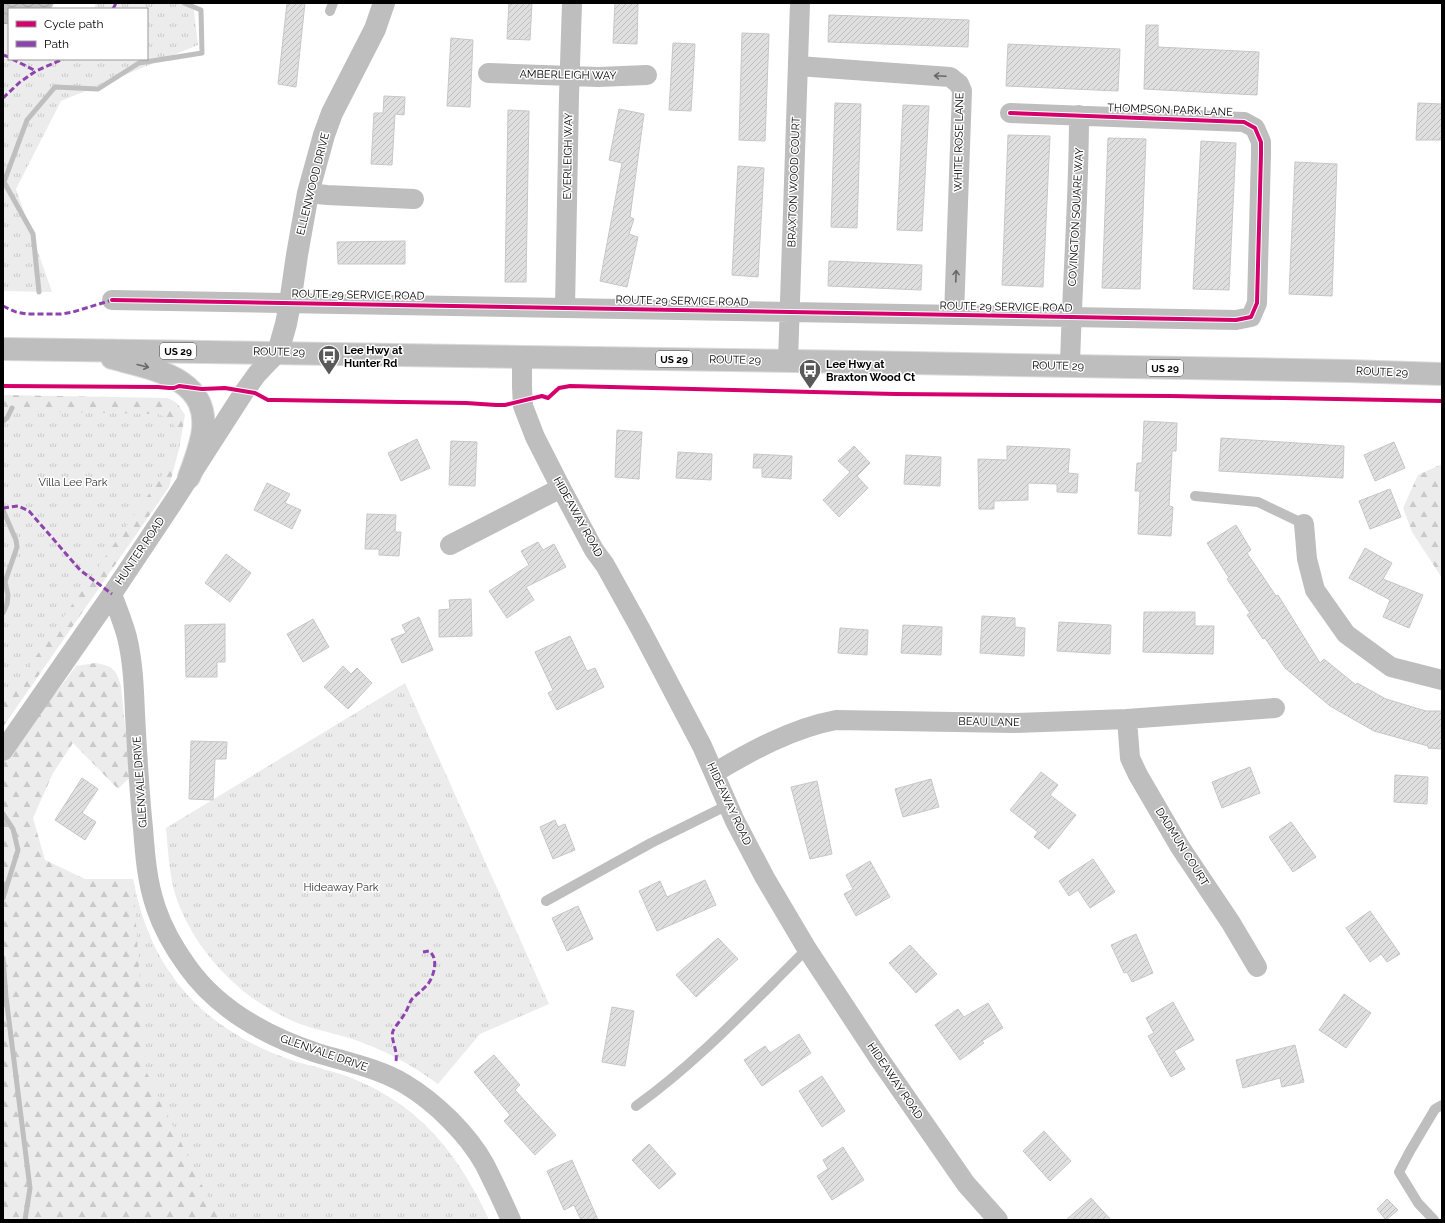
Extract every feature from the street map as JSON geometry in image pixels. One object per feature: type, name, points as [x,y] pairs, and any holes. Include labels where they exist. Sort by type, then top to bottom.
[{"type":"main road","name":"ELLENWOOD DRIVE","points":[[278,352],[290,303],[296,255],[308,193],[324,135],[332,113],[375,29],[384,3]]},
{"type":"main road","name":"ROUTE 29","points":[[3,348],[1070,366],[1442,374]]},
{"type":"main road","points":[[78,350],[155,369],[179,380],[188,387],[198,401],[202,412],[203,424],[202,436],[189,477]]},
{"type":"street","name":"EVERLEIGH WAY","points":[[565,308],[572,3]]},
{"type":"street","name":"BRAXTON WOOD COURT","points":[[788,361],[800,3]]},
{"type":"street","name":"WHITE ROSE LANE","points":[[798,66],[950,77],[959,84],[962,91],[954,315]]},
{"type":"street","name":"AMBERLEIGH WAY","points":[[488,73],[598,77],[647,75]]},
{"type":"street","name":"THOMPSON PARK LANE","points":[[1010,113],[1244,122],[1256,128],[1261,142],[1261,154],[1257,303],[1251,317]]},
{"type":"street","name":"COVINGTON SQUARE WAY","points":[[1070,366],[1078,182],[1079,116]]},
{"type":"street","points":[[308,193],[414,199]]},
{"type":"street","name":"ROUTE 29 SERVICE ROAD","points":[[112,300],[1236,320],[1251,317]]},
{"type":"street","name":"HUNTER ROAD","points":[[3,751],[112,594],[244,392],[257,374],[278,352]]},
{"type":"street","name":"HIDEAWAY ROAD","points":[[522,357],[523,406],[535,437],[594,550],[605,565],[641,630],[702,746],[728,805],[765,878],[807,949],[878,1057],[966,1184],[998,1220]]},
{"type":"street","points":[[450,545],[561,488]]},
{"type":"street","points":[[1304,524],[1307,559],[1315,590],[1346,634],[1391,667],[1442,680]]},
{"type":"street","name":"GLENVALE DRIVE","points":[[112,594],[122,618],[131,659],[140,805],[147,871],[156,907],[162,924],[173,945],[188,967],[206,989],[225,1007],[246,1021],[291,1044],[392,1077],[406,1084],[422,1095],[446,1116],[466,1138],[484,1163],[511,1220]]},
{"type":"street","name":"BEAU LANE","points":[[714,773],[794,732],[816,723],[836,720],[1014,723],[1128,719],[1276,708]]},
{"type":"street","name":"DADMUN COURT","points":[[1128,719],[1130,758],[1138,775],[1180,847],[1231,923],[1257,968]]},
{"type":"lane","points":[[1195,496],[1258,502],[1304,524]]},
{"type":"lane","points":[[546,901],[650,843],[728,805]]},
{"type":"lane","points":[[636,1106],[665,1085],[707,1047],[807,949]]},
{"type":"lane","points":[[1434,1220],[1418,1202],[1399,1172],[1435,1109],[1442,1105]]},
{"type":"green space","points":[[96,3],[193,3],[198,45],[61,101],[16,189],[52,292],[3,291],[3,58],[8,60],[148,60],[148,8],[94,8]]},
{"type":"green space","points":[[3,24],[8,24],[8,58],[3,58]]},
{"type":"green space","name":"Villa Lee Park","points":[[3,395],[168,398],[177,403],[185,415],[179,449],[169,487],[3,727]]},
{"type":"green space","name":"Villa Lee Park","points":[[3,411],[157,414],[164,416],[173,424],[179,435],[179,442],[176,455],[3,704]]},
{"type":"green space","points":[[1442,464],[1442,578],[1412,532],[1403,508],[1418,475]]},
{"type":"green space","points":[[95,663],[106,665],[112,669],[117,675],[121,686],[130,777],[118,789],[73,743],[53,773],[33,818],[45,860],[85,879],[133,879],[141,912],[152,942],[167,968],[185,992],[206,1013],[230,1031],[257,1046],[293,1061],[335,1072],[362,1082],[395,1101],[425,1125],[450,1154],[461,1169],[489,1220],[3,1220],[3,763],[76,666]]},
{"type":"green space","name":"Hideaway Park","points":[[405,683],[549,1004],[480,1034],[438,1084],[409,1065],[379,1049],[351,1039],[314,1029],[279,1014],[259,1003],[223,972],[208,955],[183,915],[173,886],[166,828]]},
{"type":"green space","points":[[133,879],[141,912],[152,942],[167,968],[185,992],[206,1013],[230,1031],[257,1046],[293,1061],[335,1072],[362,1082],[395,1101],[425,1125],[450,1154],[461,1169],[489,1220],[219,1220],[146,1071]]},
{"type":"water","points":[[3,3],[54,3],[52,8],[8,8],[8,24],[3,24]]},
{"type":"building","points":[[287,3],[305,3],[296,87],[278,84]]},
{"type":"building","points":[[509,3],[532,3],[530,40],[507,39]]},
{"type":"building","points":[[615,3],[638,3],[637,44],[613,43]]},
{"type":"building","points":[[829,15],[969,20],[968,47],[828,42]]},
{"type":"building","points":[[1146,25],[1158,25],[1158,47],[1259,52],[1257,95],[1144,89]]},
{"type":"building","points":[[742,33],[769,34],[765,141],[739,140]]},
{"type":"building","points":[[451,38],[473,40],[470,107],[447,106]]},
{"type":"building","points":[[673,43],[695,44],[691,111],[669,110]]},
{"type":"building","points":[[1008,44],[1120,49],[1118,91],[1006,86]]},
{"type":"building","points":[[384,96],[405,97],[404,115],[395,114],[392,165],[371,164],[374,113],[383,113]]},
{"type":"building","points":[[835,103],[861,104],[857,228],[831,227]]},
{"type":"building","points":[[1418,103],[1442,104],[1442,140],[1416,140]]},
{"type":"building","points":[[903,105],[929,106],[922,231],[897,230]]},
{"type":"building","points":[[619,109],[644,114],[630,217],[634,219],[629,234],[638,237],[627,287],[600,281],[622,163],[609,160]]},
{"type":"building","points":[[508,110],[529,111],[526,282],[505,282]]},
{"type":"building","points":[[1008,135],[1050,136],[1043,287],[1002,285]]},
{"type":"building","points":[[1108,138],[1146,139],[1140,289],[1102,288]]},
{"type":"building","points":[[1201,141],[1236,143],[1229,290],[1193,289]]},
{"type":"building","points":[[1295,162],[1337,164],[1332,296],[1289,294]]},
{"type":"building","points":[[738,166],[764,168],[758,277],[732,275]]},
{"type":"building","points":[[405,241],[405,264],[338,264],[337,242]]},
{"type":"building","points":[[829,261],[922,265],[921,290],[828,286]]},
{"type":"building","points":[[1144,421],[1177,423],[1176,451],[1172,451],[1169,506],[1173,507],[1171,536],[1138,534],[1140,491],[1135,491],[1137,463],[1142,463]]},
{"type":"building","points":[[617,430],[642,432],[639,479],[615,477]]},
{"type":"building","points":[[1221,438],[1344,446],[1343,478],[1219,471]]},
{"type":"building","points":[[417,439],[430,468],[401,481],[388,453]]},
{"type":"building","points":[[451,441],[477,442],[475,486],[449,485]]},
{"type":"building","points":[[1394,442],[1405,468],[1375,481],[1364,455]]},
{"type":"building","points":[[854,446],[870,463],[857,476],[868,488],[839,517],[823,500],[850,472],[838,461]]},
{"type":"building","points":[[1007,446],[1070,449],[1068,473],[1078,474],[1077,493],[1057,492],[1057,484],[1028,483],[1028,500],[994,501],[994,509],[979,509],[978,459],[1007,460]]},
{"type":"building","points":[[678,452],[712,454],[711,480],[676,478]]},
{"type":"building","points":[[754,454],[792,456],[791,479],[762,477],[762,468],[753,468]]},
{"type":"building","points":[[906,455],[941,457],[940,486],[904,484]]},
{"type":"building","points":[[267,483],[290,494],[285,503],[301,510],[292,529],[254,510]]},
{"type":"building","points":[[1390,489],[1401,517],[1370,529],[1359,501]]},
{"type":"building","points":[[367,514],[396,515],[395,532],[401,532],[399,556],[379,555],[379,549],[365,549]]},
{"type":"building","points":[[1236,525],[1251,550],[1247,553],[1276,596],[1278,595],[1320,663],[1324,659],[1356,685],[1357,683],[1386,699],[1426,711],[1442,711],[1442,749],[1428,748],[1428,746],[1374,731],[1330,706],[1285,668],[1265,638],[1263,639],[1247,615],[1250,613],[1227,579],[1229,578],[1207,543]]},
{"type":"building","points":[[538,542],[543,550],[554,544],[566,567],[526,587],[534,600],[507,618],[489,591],[529,565],[521,551]]},
{"type":"building","points":[[1365,548],[1392,563],[1383,579],[1423,595],[1409,628],[1383,617],[1390,600],[1349,578]]},
{"type":"building","points":[[226,554],[251,573],[230,602],[205,583]]},
{"type":"building","points":[[471,599],[472,636],[439,637],[439,610],[450,609],[449,600]]},
{"type":"building","points":[[1144,612],[1195,612],[1195,626],[1214,626],[1213,654],[1143,652]]},
{"type":"building","points":[[982,616],[1015,618],[1015,627],[1025,628],[1024,656],[980,653]]},
{"type":"building","points":[[419,617],[433,650],[402,663],[391,639],[406,633],[402,625]]},
{"type":"building","points":[[313,619],[329,647],[303,662],[287,634]]},
{"type":"building","points":[[1059,622],[1111,625],[1110,654],[1057,651]]},
{"type":"building","points":[[225,624],[225,662],[217,662],[217,677],[186,677],[185,625]]},
{"type":"building","points":[[903,625],[942,627],[941,655],[901,653]]},
{"type":"building","points":[[840,628],[868,630],[867,655],[838,653]]},
{"type":"building","points":[[570,636],[587,671],[595,668],[604,687],[557,710],[548,693],[553,690],[535,652]]},
{"type":"building","points":[[343,666],[351,674],[357,668],[372,683],[348,709],[324,687]]},
{"type":"building","points":[[191,741],[227,742],[226,759],[215,759],[213,800],[189,799]]},
{"type":"building","points":[[1250,767],[1260,793],[1222,808],[1212,782]]},
{"type":"building","points":[[1041,772],[1058,785],[1050,795],[1076,815],[1049,849],[1034,837],[1038,832],[1010,810]]},
{"type":"building","points":[[1395,775],[1428,777],[1427,804],[1394,802]]},
{"type":"building","points":[[82,778],[98,789],[82,813],[96,822],[85,840],[55,820]]},
{"type":"building","points":[[931,779],[939,807],[903,817],[895,789]]},
{"type":"building","points":[[817,781],[832,854],[810,859],[791,787]]},
{"type":"building","points":[[555,820],[558,827],[565,824],[575,850],[553,859],[540,827]]},
{"type":"building","points":[[1291,822],[1316,857],[1293,872],[1269,837]]},
{"type":"building","points":[[1093,859],[1115,892],[1090,908],[1078,890],[1069,896],[1059,881]]},
{"type":"building","points":[[870,861],[890,897],[856,916],[844,894],[853,889],[846,875]]},
{"type":"building","points":[[705,880],[716,905],[657,931],[639,891],[660,881],[667,897]]},
{"type":"building","points":[[578,906],[593,939],[567,951],[552,918]]},
{"type":"building","points":[[1370,911],[1400,954],[1387,962],[1381,954],[1370,962],[1346,928]]},
{"type":"building","points":[[1136,934],[1153,973],[1132,982],[1127,972],[1124,973],[1111,945]]},
{"type":"building","points":[[718,938],[738,959],[696,997],[676,975]]},
{"type":"building","points":[[910,945],[937,974],[916,993],[889,963]]},
{"type":"building","points":[[1344,994],[1371,1013],[1346,1048],[1319,1030]]},
{"type":"building","points":[[1173,1002],[1194,1040],[1174,1051],[1185,1069],[1171,1077],[1148,1036],[1154,1033],[1146,1018]]},
{"type":"building","points":[[988,1003],[1003,1028],[982,1041],[984,1043],[960,1060],[935,1025],[958,1009],[964,1017]]},
{"type":"building","points":[[612,1007],[634,1011],[625,1066],[602,1062]]},
{"type":"building","points":[[799,1034],[811,1053],[762,1086],[744,1060],[765,1046],[770,1053]]},
{"type":"building","points":[[1295,1045],[1304,1082],[1282,1087],[1280,1078],[1243,1088],[1236,1060]]},
{"type":"building","points":[[494,1055],[520,1085],[515,1090],[556,1135],[535,1155],[504,1121],[510,1115],[474,1072]]},
{"type":"building","points":[[822,1076],[845,1111],[822,1127],[799,1091]]},
{"type":"building","points":[[1044,1131],[1071,1161],[1050,1181],[1023,1151]]},
{"type":"building","points":[[649,1144],[676,1174],[659,1189],[632,1160]]},
{"type":"building","points":[[843,1147],[864,1180],[832,1200],[817,1176],[828,1169],[823,1160]]},
{"type":"building","points":[[572,1160],[598,1220],[581,1220],[574,1205],[564,1210],[547,1171]]},
{"type":"building","points":[[1091,1198],[1111,1220],[1066,1220]]},
{"type":"building","points":[[1387,1199],[1398,1210],[1386,1220],[1377,1209]]},
{"type":"waterway","points":[[39,292],[33,234],[4,182],[27,120],[55,87],[98,89],[139,63],[202,53],[201,10],[184,3]]},
{"type":"waterway","points":[[3,421],[7,418],[12,408]]},
{"type":"waterway","points":[[3,510],[16,540],[17,547],[5,582],[8,595],[7,604],[3,613]]},
{"type":"waterway","points":[[3,814],[13,829],[18,850],[3,898]]},
{"type":"waterway","points":[[3,958],[6,997],[30,1188],[25,1220]]},
{"type":"marked path","points":[[114,8],[116,3]]},
{"type":"marked path","points":[[3,55],[8,57]]},
{"type":"marked path","points":[[14,60],[36,71]]},
{"type":"marked path","points":[[3,98],[20,82],[36,71],[61,60]]},
{"type":"marked path","points":[[3,306],[16,312],[27,314],[61,314],[73,312],[112,300]]},
{"type":"marked path","points":[[3,508],[18,506],[29,511],[80,570],[112,594]]},
{"type":"marked path","points":[[396,1061],[396,1053],[392,1038],[393,1031],[412,999],[428,984],[434,972],[435,962],[432,954],[429,951],[423,952]]},
{"type":"cycle path","points":[[112,300],[1236,320],[1251,317],[1257,303],[1261,154],[1261,142],[1255,128],[1244,122],[1010,113]]},
{"type":"cycle path","points":[[3,386],[169,388],[179,386],[202,389],[225,388],[255,393],[268,400],[466,403],[496,405],[505,405],[542,396],[548,398],[559,388],[570,386],[895,394],[1170,396],[1442,401]]},
{"type":"place","name":"Lee Hwy at Hunter Rd","points":[[329,376]]},
{"type":"place","name":"Lee Hwy at Braxton Wood Ct","points":[[810,390]]}]
